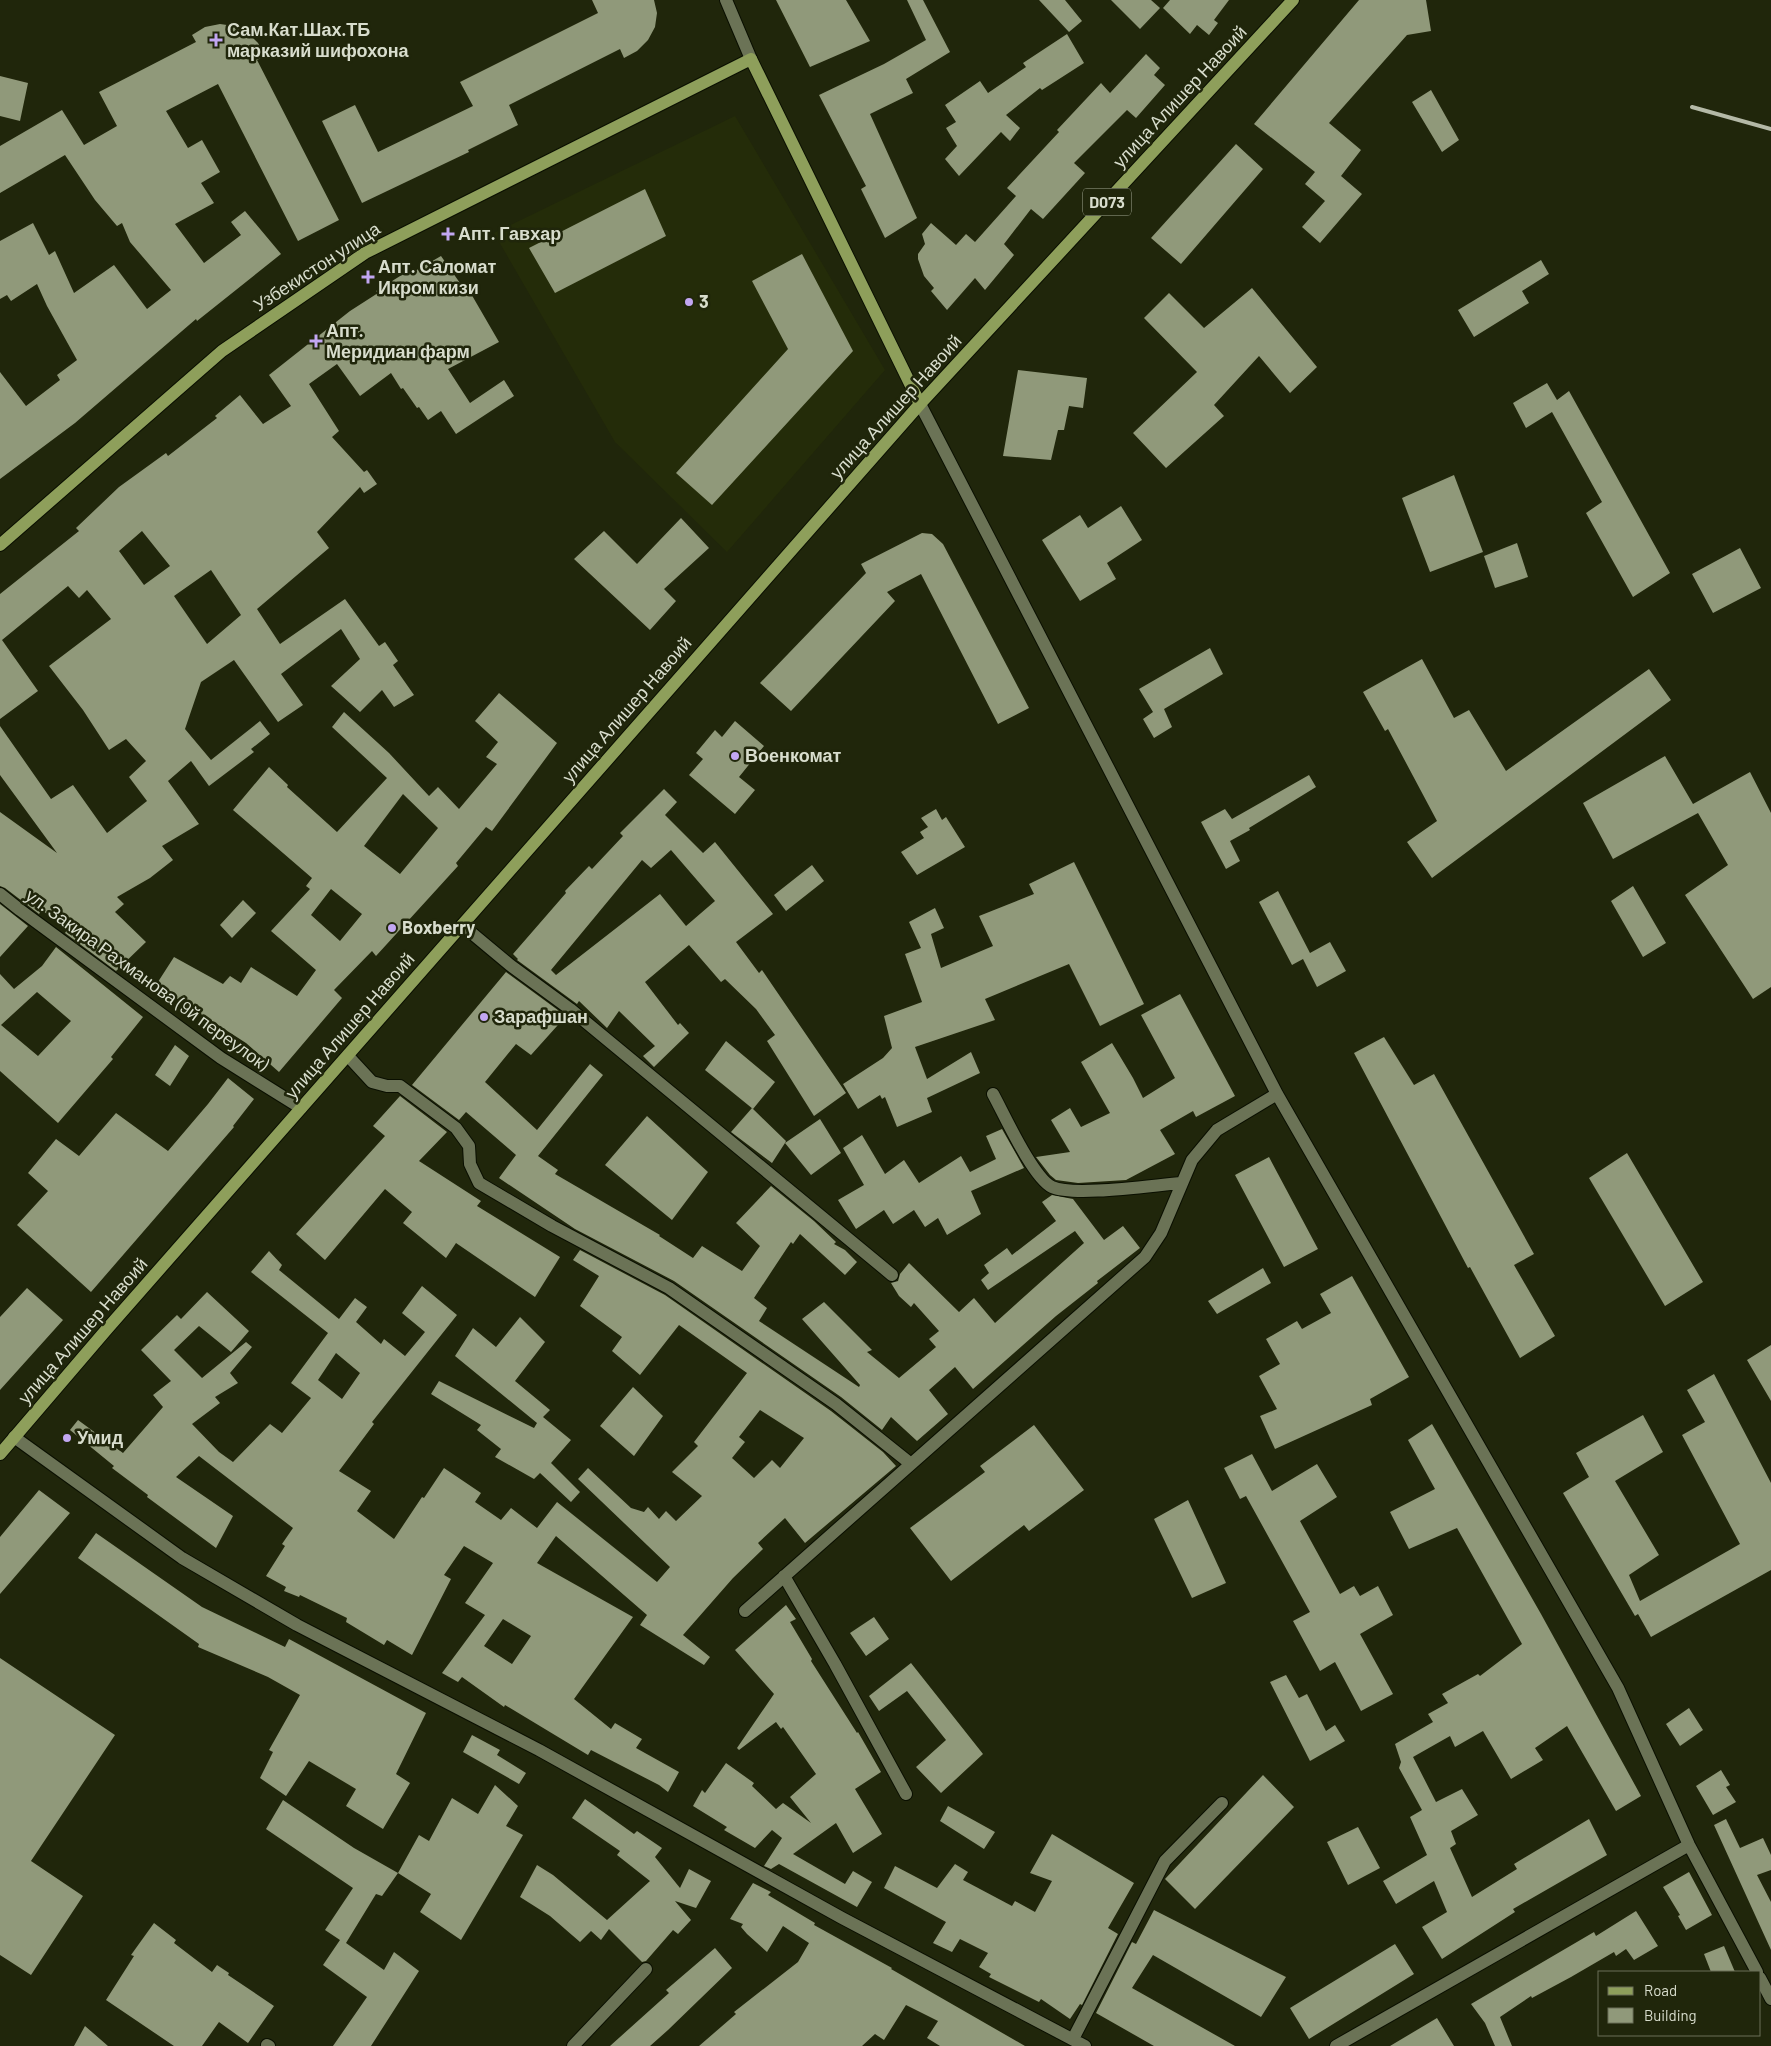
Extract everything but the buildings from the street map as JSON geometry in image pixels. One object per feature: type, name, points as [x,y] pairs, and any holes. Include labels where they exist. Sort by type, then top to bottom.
[{"type":"main road","name":"улица Алишер Навоий","points":[[0,1454],[107,1329],[920,404],[1293,0]]},
{"type":"main road","points":[[751,58],[920,404]]},
{"type":"main road","name":"Узбекистон улица","points":[[0,545],[222,351],[365,253],[751,58]]},
{"type":"street","points":[[726,0],[751,58]]},
{"type":"street","points":[[920,404],[1277,1094],[1618,1688],[1689,1846],[1756,1971]]},
{"type":"street","name":"ул. Закира Рахманова (9й переулок)","points":[[0,894],[35,922],[221,1058],[301,1108]]},
{"type":"street","points":[[462,925],[510,965],[570,1009],[892,1275]]},
{"type":"street","points":[[348,1056],[372,1082],[387,1086],[400,1086],[456,1128],[469,1146],[470,1164],[479,1183],[552,1226],[669,1288],[836,1404],[911,1464]]},
{"type":"street","points":[[993,1094],[1036,1171],[1051,1186],[1072,1192],[1182,1183]]},
{"type":"street","points":[[744,1611],[1145,1257],[1161,1233],[1192,1160],[1217,1130],[1277,1094]]},
{"type":"street","points":[[14,1438],[59,1468],[182,1558],[297,1625],[539,1750],[842,1918],[1086,2046]]},
{"type":"street","points":[[784,1576],[835,1664],[906,1794]]},
{"type":"street","points":[[1073,2040],[1165,1861],[1222,1803]]},
{"type":"street","points":[[1336,2046],[1689,1846]]},
{"type":"street","points":[[573,2046],[646,1969]]},
{"type":"street","points":[[1761,1980],[1771,1999]]},
{"type":"shaded area","name":"3","points":[[735,116],[885,370],[727,552],[615,442],[494,233]]},
{"type":"railway","points":[[1692,107],[1771,129]]},
{"type":"place","name":"Сам.Кат.Шах.ТБ марказий шифохона","points":[[216,40]]},
{"type":"place","name":"Апт. Гавхар","points":[[448,234]]},
{"type":"place","name":"Апт. Саломат Икром кизи","points":[[368,277]]},
{"type":"place","name":"3","points":[[689,302]]},
{"type":"place","name":"Апт. Меридиан фарм","points":[[316,341]]},
{"type":"place","name":"Военкомат","points":[[735,756]]},
{"type":"place","name":"Boxberry","points":[[392,928]]},
{"type":"place","name":"Зарафшан","points":[[484,1017]]},
{"type":"place","name":"Умид","points":[[67,1438]]}]
